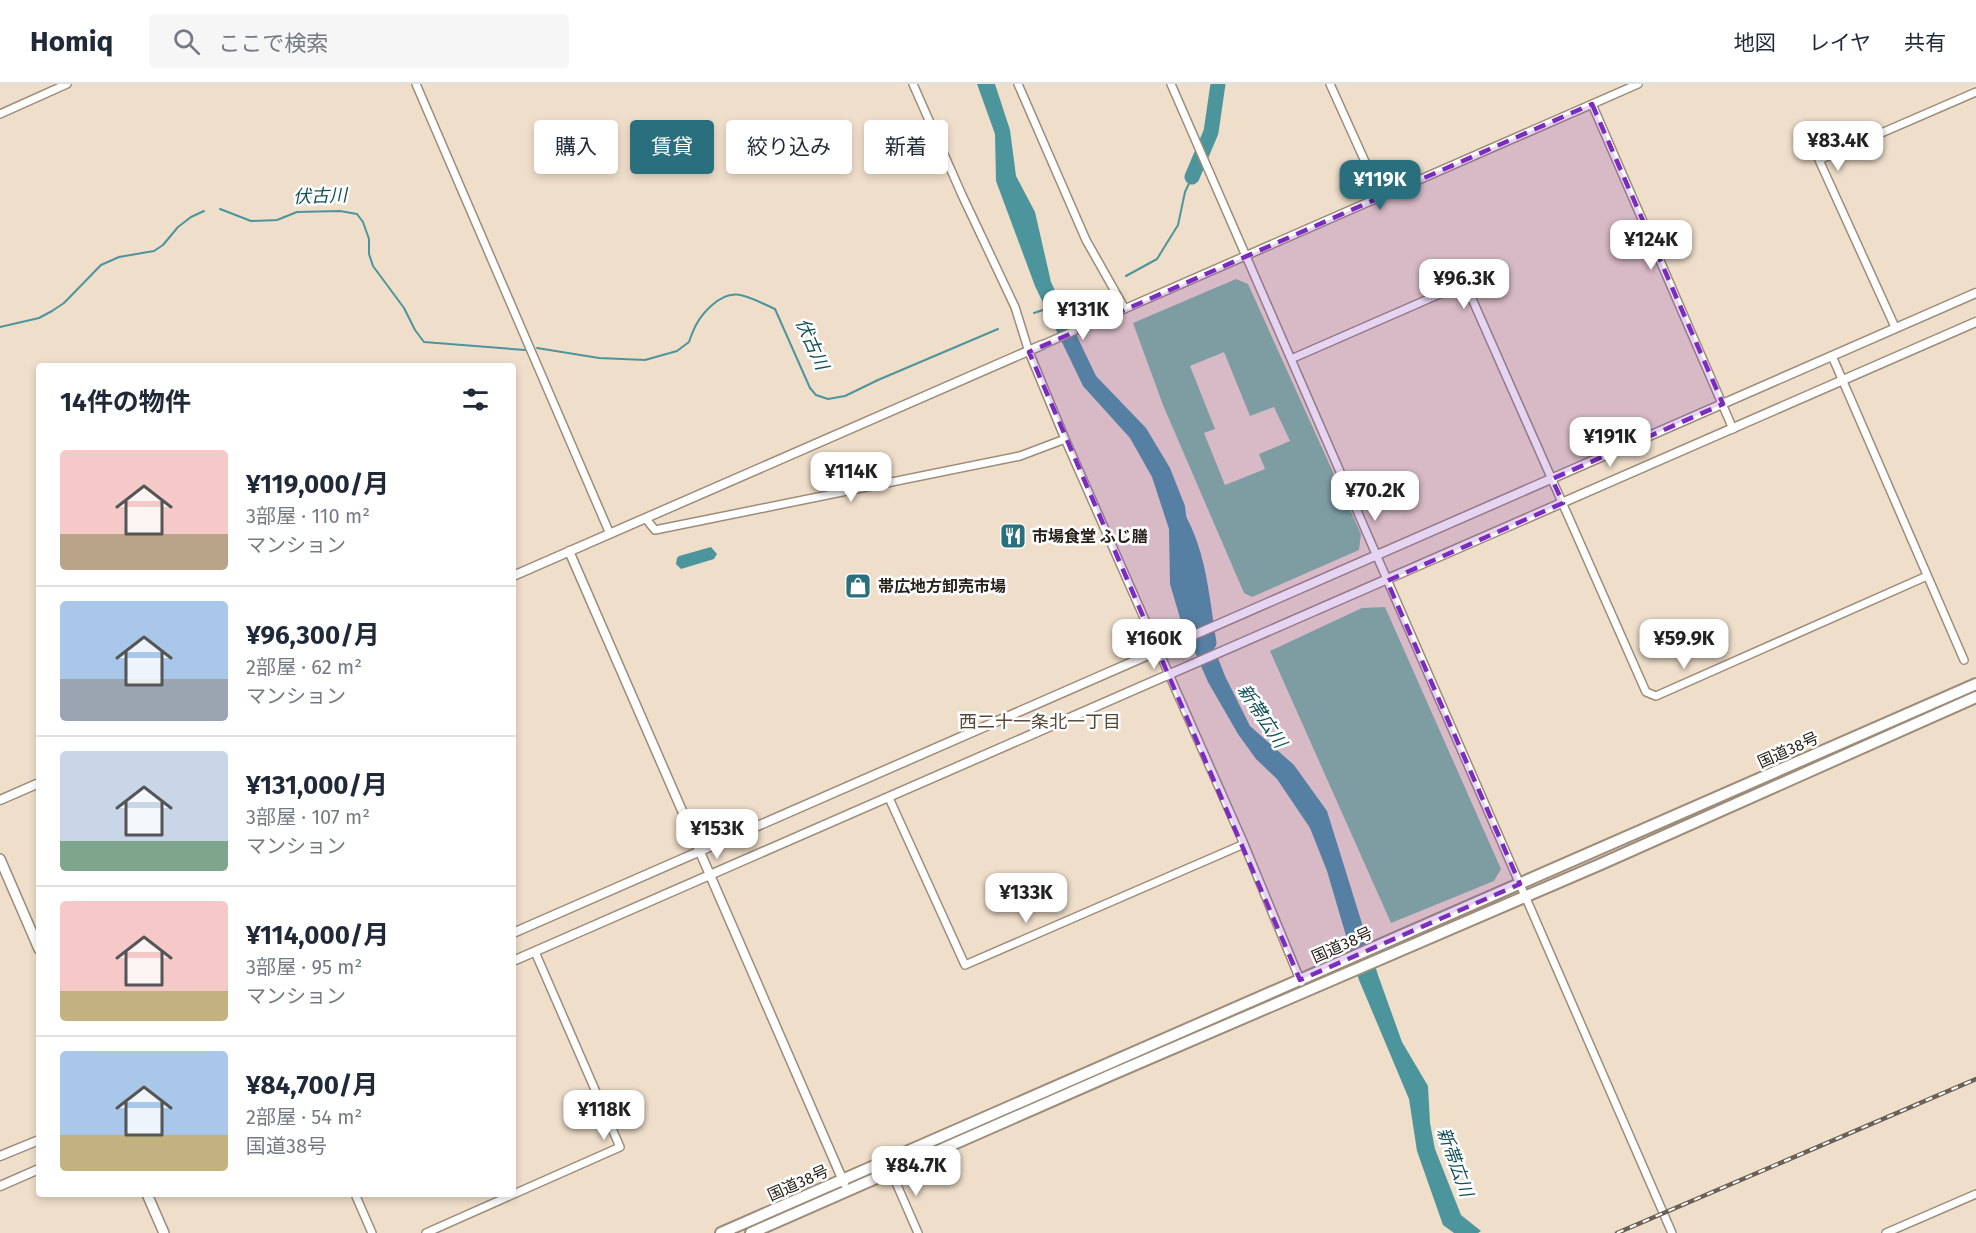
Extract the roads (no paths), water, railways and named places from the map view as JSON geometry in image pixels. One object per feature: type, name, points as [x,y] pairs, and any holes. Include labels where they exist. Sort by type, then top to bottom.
[{"type":"highway","name":"国道38号","points":[[721,1233],[1976,684]]},
{"type":"highway","name":"国道38号","points":[[750,1233],[1601,864],[1976,697]]},
{"type":"main road","points":[[0,859],[36,936]]},
{"type":"main road","points":[[148,1197],[164,1233]]},
{"type":"street","points":[[0,114],[67,84]]},
{"type":"street","points":[[416,84],[610,534]]},
{"type":"street","points":[[914,84],[962,195],[1015,307],[1029,352],[1065,439],[1244,844],[1305,992]]},
{"type":"street","points":[[1018,84],[1086,240],[1125,309]]},
{"type":"street","points":[[1171,84],[1672,1233]]},
{"type":"street","points":[[1330,84],[1381,197]]},
{"type":"street","points":[[516,575],[1638,84]]},
{"type":"street","points":[[1895,327],[1819,160],[1976,92]]},
{"type":"street","points":[[1592,104],[1734,429]]},
{"type":"street","points":[[1291,359],[1465,283],[1646,692],[1656,696],[1927,576]]},
{"type":"street","points":[[516,932],[1976,293]]},
{"type":"street","points":[[516,961],[1976,322]]},
{"type":"street","points":[[1832,356],[1964,660]]},
{"type":"street","points":[[646,519],[655,530],[1020,456],[1065,439]]},
{"type":"street","points":[[568,551],[848,1191]]},
{"type":"street","points":[[0,800],[36,784]]},
{"type":"street","points":[[889,798],[965,964],[1244,844]]},
{"type":"street","points":[[516,1193],[620,1147],[535,952]]},
{"type":"street","points":[[0,1156],[36,1141]]},
{"type":"street","points":[[886,1160],[918,1233]]},
{"type":"street","points":[[0,1186],[36,1170]]},
{"type":"street","points":[[1886,1233],[1976,1194]]},
{"type":"street","points":[[356,1197],[372,1233]]},
{"type":"street","points":[[426,1233],[507,1197]]},
{"type":"water","points":[[977,84],[995,84],[1010,130],[1016,176],[1035,212],[1051,282],[1096,376],[1146,428],[1170,468],[1185,506],[1197,604],[1225,676],[1250,726],[1294,765],[1327,811],[1378,975],[1402,1042],[1428,1086],[1430,1123],[1435,1149],[1461,1215],[1481,1231],[1478,1233],[1454,1233],[1443,1225],[1417,1151],[1409,1099],[1359,980],[1327,871],[1310,828],[1277,779],[1256,759],[1238,734],[1208,682],[1180,618],[1170,584],[1169,529],[1152,477],[1130,438],[1083,386],[1035,286],[996,181],[995,134]]},
{"type":"water","points":[[711,547],[717,554],[714,559],[681,569],[676,564],[679,556]]},
{"type":"waterway","name":"伏古川","points":[[1192,177],[1211,132],[1218,84]]},
{"type":"waterway","name":"伏古川","points":[[1126,276],[1157,259],[1178,225],[1185,192],[1192,177]]},
{"type":"waterway","name":"伏古川","points":[[220,209],[251,221],[277,220],[297,212],[340,211],[357,214],[363,222],[369,239],[369,254],[373,266],[404,308],[424,342],[525,350]]},
{"type":"waterway","name":"伏古川","points":[[0,327],[39,318],[52,311],[64,303],[101,265],[119,257],[154,251],[163,245],[178,227],[204,211]]},
{"type":"waterway","name":"伏古川","points":[[537,348],[599,358],[645,360],[677,351],[689,342],[697,322],[719,299],[735,294],[742,295],[775,309],[810,388],[816,395],[828,399],[845,396],[998,329]]},
{"type":"waterway","name":"伏古川","points":[[1061,305],[1075,300]]},
{"type":"waterway","name":"伏古川","points":[[1034,313],[1046,309]]},
{"type":"waterway","name":"新帯広川","points":[[1179,519],[1196,564],[1209,643]]},
{"type":"railway","points":[[1617,1233],[1976,1079]]},
{"type":"place","name":"市場食堂 ふじ膳","points":[[1013,536]]},
{"type":"place","name":"帯広地方卸売市場","points":[[858,586]]},
{"type":"district","name":"西二十一条北一丁目","points":[[1040,722]]}]
